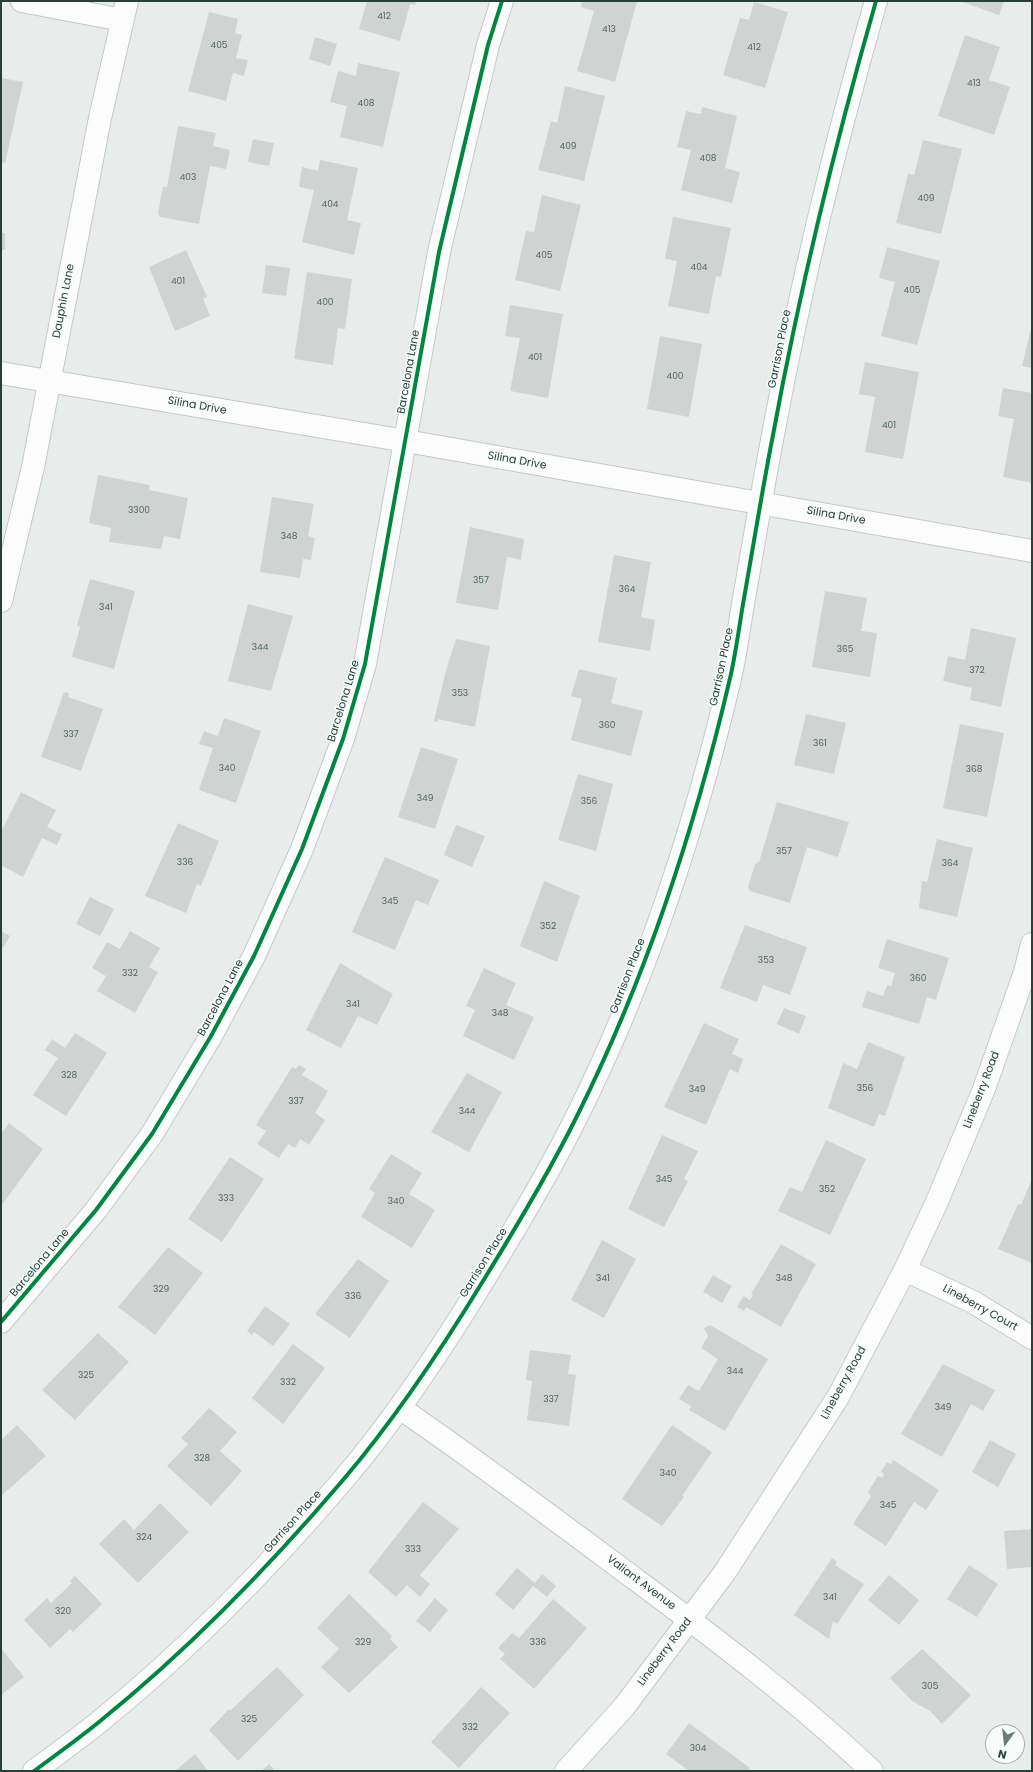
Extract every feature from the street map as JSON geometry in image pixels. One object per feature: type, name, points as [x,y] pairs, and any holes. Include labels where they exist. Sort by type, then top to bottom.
[{"type":"street","points":[[22,1],[124,10]]},
{"type":"street","name":"Barcelona Lane","points":[[1,1322],[96,1210],[152,1134],[211,1036],[254,956],[302,849],[343,739],[363,671],[406,441],[439,252],[488,45],[502,1]]},
{"type":"street","name":"Garrison Place","points":[[34,1771],[101,1720],[175,1656],[258,1575],[345,1478],[400,1408],[450,1335],[531,1204],[579,1112],[629,1001],[671,887],[704,781],[732,670],[761,503],[801,290],[844,114],[876,1]]},
{"type":"street","name":"Dauphin Lane","points":[[1,601],[33,467],[100,118],[124,10]]},
{"type":"street","name":"Silina Drive","points":[[1,373],[406,441],[1032,551]]},
{"type":"street","name":"Lineberry Road","points":[[566,1771],[624,1707],[725,1572],[838,1397],[905,1270],[936,1204],[984,1089],[1025,972],[1032,944]]},
{"type":"street","name":"Lineberry Court","points":[[905,1270],[973,1302],[1032,1338]]},
{"type":"street","name":"Valiant Avenue","points":[[400,1408],[483,1465],[690,1619],[828,1729],[872,1771]]},
{"type":"building","points":[[367,1],[416,1],[415,5],[410,4],[400,41],[359,29]]},
{"type":"building","points":[[582,1],[637,1],[615,82],[577,71],[594,11],[581,7]]},
{"type":"building","points":[[960,1],[1004,1],[999,15]]},
{"type":"building","points":[[754,2],[788,12],[765,88],[723,75],[740,18],[749,20]]},
{"type":"building","points":[[209,12],[238,19],[235,33],[242,35],[236,58],[248,60],[244,76],[233,73],[226,101],[188,91]]},
{"type":"building","points":[[965,35],[1000,47],[989,80],[1010,87],[994,135],[938,116]]},
{"type":"building","points":[[315,37],[337,44],[330,66],[309,59]]},
{"type":"building","points":[[358,63],[400,72],[383,147],[340,137],[347,106],[330,102],[338,71],[356,76]]},
{"type":"building","points":[[1,78],[23,82],[5,163],[1,162]]},
{"type":"building","points":[[565,86],[605,96],[584,181],[538,170],[551,121],[557,123]]},
{"type":"building","points":[[702,107],[737,116],[725,168],[740,172],[732,203],[681,190],[691,150],[677,147],[686,111],[701,114]]},
{"type":"building","points":[[178,126],[216,133],[213,146],[230,150],[226,169],[210,166],[199,224],[160,217],[158,213],[163,187],[167,187]]},
{"type":"building","points":[[253,139],[274,143],[269,166],[248,162]]},
{"type":"building","points":[[923,140],[962,149],[941,234],[896,223],[908,174],[914,175]]},
{"type":"building","points":[[320,160],[358,168],[347,220],[361,223],[354,255],[302,242],[314,190],[299,187],[302,167],[318,171]]},
{"type":"building","points":[[542,195],[581,205],[560,291],[515,280],[526,231],[534,232]]},
{"type":"building","points":[[673,217],[731,228],[721,277],[716,276],[709,314],[668,306],[677,261],[665,259]]},
{"type":"building","points":[[1,233],[5,233],[5,250],[1,250]]},
{"type":"building","points":[[887,247],[940,261],[917,345],[881,336],[895,282],[879,278]]},
{"type":"building","points":[[186,250],[207,297],[203,298],[210,316],[175,331],[149,267]]},
{"type":"building","points":[[266,265],[290,268],[286,296],[262,293]]},
{"type":"building","points":[[307,272],[352,279],[345,329],[338,328],[333,365],[294,359]]},
{"type":"building","points":[[510,305],[563,314],[548,398],[510,391],[520,338],[505,336]]},
{"type":"building","points":[[1032,324],[1032,368],[1022,366]]},
{"type":"building","points":[[660,336],[702,344],[689,417],[647,409]]},
{"type":"building","points":[[865,362],[919,372],[903,459],[865,452],[875,397],[859,394]]},
{"type":"building","points":[[1003,388],[1032,393],[1032,483],[1003,477],[1014,419],[998,416]]},
{"type":"building","points":[[98,475],[150,485],[149,490],[188,498],[180,539],[164,536],[161,549],[109,542],[111,528],[89,523]]},
{"type":"building","points":[[272,497],[314,504],[308,536],[315,538],[311,560],[303,559],[300,578],[260,572]]},
{"type":"building","points":[[470,527],[524,539],[521,560],[507,557],[498,610],[456,603]]},
{"type":"building","points":[[614,555],[651,562],[641,617],[655,620],[650,651],[598,642]]},
{"type":"building","points":[[90,579],[135,591],[114,669],[72,657],[80,627],[77,625]]},
{"type":"building","points":[[825,591],[867,598],[861,631],[877,633],[870,677],[812,667]]},
{"type":"building","points":[[248,604],[293,616],[271,691],[228,681]]},
{"type":"building","points":[[971,628],[1016,638],[1001,707],[970,700],[972,688],[943,681],[948,656],[965,660]]},
{"type":"building","points":[[456,639],[490,646],[475,727],[438,719],[438,722],[434,721],[446,670]]},
{"type":"building","points":[[579,669],[617,678],[611,703],[643,711],[631,756],[571,740],[582,699],[571,696]]},
{"type":"building","points":[[64,692],[69,693],[68,697],[103,709],[81,771],[41,757]]},
{"type":"building","points":[[806,714],[846,723],[834,774],[794,765]]},
{"type":"building","points":[[224,718],[261,731],[236,803],[199,790],[213,748],[199,744],[204,731],[218,736]]},
{"type":"building","points":[[960,724],[1004,733],[987,817],[943,808]]},
{"type":"building","points":[[421,747],[458,759],[435,829],[398,817]]},
{"type":"building","points":[[578,774],[613,784],[596,851],[558,840]]},
{"type":"building","points":[[21,792],[56,810],[47,827],[62,834],[57,845],[42,838],[23,877],[1,865],[1,832]]},
{"type":"building","points":[[777,802],[849,822],[838,857],[807,847],[790,903],[750,891],[748,887],[755,864],[759,862]]},
{"type":"building","points":[[178,823],[219,841],[201,886],[197,884],[186,913],[145,896]]},
{"type":"building","points":[[456,825],[485,836],[472,867],[444,855]]},
{"type":"building","points":[[937,839],[973,848],[957,917],[919,908],[922,881],[927,882]]},
{"type":"building","points":[[385,857],[439,880],[428,905],[416,900],[395,950],[352,932]]},
{"type":"building","points":[[544,881],[580,896],[557,962],[520,946]]},
{"type":"building","points":[[90,897],[114,909],[100,936],[76,924]]},
{"type":"building","points":[[745,925],[807,947],[790,995],[763,985],[757,1002],[720,988]]},
{"type":"building","points":[[1,931],[10,936],[3,948],[1,946]]},
{"type":"building","points":[[130,931],[160,948],[149,967],[158,972],[135,1013],[97,991],[106,976],[92,968],[107,942],[120,949]]},
{"type":"building","points":[[887,939],[949,958],[936,1000],[927,997],[919,1024],[862,1007],[867,991],[883,996],[887,985],[891,986],[895,973],[878,968]]},
{"type":"building","points":[[340,963],[393,994],[377,1025],[358,1016],[341,1048],[306,1030]]},
{"type":"building","points":[[484,968],[516,983],[506,1005],[534,1017],[514,1060],[463,1036],[475,1010],[466,1006]]},
{"type":"building","points":[[784,1008],[806,1016],[799,1034],[777,1024]]},
{"type":"building","points":[[704,1023],[739,1039],[732,1054],[743,1059],[738,1073],[730,1069],[706,1125],[664,1107]]},
{"type":"building","points":[[75,1033],[107,1053],[66,1116],[33,1095],[58,1058],[45,1050],[52,1039],[65,1048]]},
{"type":"building","points":[[868,1042],[905,1057],[885,1116],[879,1114],[874,1127],[828,1108],[843,1063],[857,1069]]},
{"type":"building","points":[[299,1065],[306,1069],[302,1075],[328,1091],[315,1113],[325,1120],[309,1145],[300,1139],[295,1148],[288,1144],[279,1158],[257,1144],[266,1131],[256,1125],[292,1067],[296,1069]]},
{"type":"building","points":[[467,1073],[502,1092],[469,1152],[431,1132]]},
{"type":"building","points":[[9,1123],[43,1149],[1,1206],[1,1134]]},
{"type":"building","points":[[662,1135],[698,1151],[684,1179],[688,1181],[664,1227],[628,1209]]},
{"type":"building","points":[[826,1140],[866,1159],[830,1235],[778,1211],[790,1187],[802,1192]]},
{"type":"building","points":[[391,1154],[422,1173],[409,1194],[435,1210],[412,1248],[361,1217],[375,1193],[369,1189]]},
{"type":"building","points":[[230,1157],[264,1179],[222,1242],[188,1219]]},
{"type":"building","points":[[1032,1179],[1032,1263],[998,1249],[1018,1204],[1021,1205]]},
{"type":"building","points":[[602,1240],[636,1259],[604,1318],[571,1300]]},
{"type":"building","points":[[781,1244],[816,1264],[781,1327],[746,1307],[744,1311],[737,1307],[743,1296],[750,1300],[753,1295],[751,1294]]},
{"type":"building","points":[[168,1247],[203,1273],[155,1335],[118,1307]]},
{"type":"building","points":[[358,1259],[389,1281],[350,1338],[315,1314]]},
{"type":"building","points":[[713,1275],[732,1286],[722,1303],[703,1292]]},
{"type":"building","points":[[265,1306],[290,1324],[273,1346],[254,1332],[252,1335],[247,1331]]},
{"type":"building","points":[[710,1325],[768,1359],[725,1431],[689,1410],[691,1406],[679,1399],[688,1385],[699,1391],[718,1359],[701,1348],[708,1336],[704,1328]]},
{"type":"building","points":[[98,1333],[129,1362],[75,1420],[42,1390]]},
{"type":"building","points":[[293,1344],[325,1368],[283,1424],[252,1398]]},
{"type":"building","points":[[530,1350],[571,1355],[568,1374],[576,1375],[569,1426],[527,1420],[532,1381],[526,1380]]},
{"type":"building","points":[[943,1364],[995,1390],[983,1411],[971,1404],[942,1457],[901,1434]]},
{"type":"building","points":[[209,1408],[237,1432],[220,1451],[242,1471],[211,1506],[167,1466],[188,1444],[181,1438]]},
{"type":"building","points":[[17,1425],[46,1456],[1,1496],[1,1440]]},
{"type":"building","points":[[672,1425],[712,1452],[682,1496],[684,1497],[662,1526],[622,1499]]},
{"type":"building","points":[[990,1440],[1016,1454],[998,1487],[972,1472]]},
{"type":"building","points":[[893,1460],[939,1490],[926,1510],[914,1502],[886,1546],[853,1524],[871,1496],[868,1492],[878,1476],[882,1478],[884,1474],[881,1472],[887,1462],[891,1464]]},
{"type":"building","points":[[423,1502],[459,1529],[420,1575],[430,1584],[420,1597],[407,1585],[396,1597],[368,1572]]},
{"type":"building","points":[[160,1503],[189,1532],[138,1583],[99,1544],[124,1519],[134,1530]]},
{"type":"building","points":[[1032,1529],[1032,1567],[1007,1569],[1004,1531]]},
{"type":"building","points":[[832,1558],[837,1562],[835,1565],[864,1584],[837,1624],[833,1621],[829,1639],[794,1615]]},
{"type":"building","points":[[969,1565],[998,1584],[977,1617],[947,1599]]},
{"type":"building","points":[[517,1568],[535,1583],[542,1574],[556,1586],[547,1597],[533,1586],[513,1610],[495,1594]]},
{"type":"building","points":[[889,1575],[919,1600],[899,1625],[868,1600]]},
{"type":"building","points":[[75,1576],[102,1604],[73,1632],[70,1629],[50,1648],[24,1620],[47,1598],[51,1603],[72,1583],[70,1581]]},
{"type":"building","points":[[349,1594],[392,1636],[390,1639],[398,1647],[349,1693],[321,1667],[339,1649],[317,1628]]},
{"type":"building","points":[[435,1598],[448,1610],[430,1632],[416,1621]]},
{"type":"building","points":[[553,1599],[587,1628],[534,1689],[500,1659],[505,1654],[498,1648],[512,1633],[519,1638]]},
{"type":"building","points":[[1,1648],[24,1677],[1,1695]]},
{"type":"building","points":[[922,1649],[971,1695],[942,1724],[930,1711],[912,1701],[890,1678]]},
{"type":"building","points":[[277,1667],[304,1695],[238,1761],[209,1730],[228,1710],[231,1710]]},
{"type":"building","points":[[481,1687],[510,1713],[459,1768],[431,1742]]},
{"type":"building","points":[[689,1723],[750,1768],[747,1771],[689,1771],[666,1754]]},
{"type":"building","points":[[195,1754],[208,1771],[175,1771]]},
{"type":"building","points":[[269,1764],[275,1771],[261,1771]]},
{"type":"cycle path","points":[[1,1322],[96,1210],[152,1134],[211,1036],[254,956],[302,849],[343,739],[365,664],[439,252],[488,45],[502,1]]},
{"type":"cycle path","points":[[34,1771],[99,1722],[196,1637],[257,1576],[363,1456],[400,1408],[467,1307],[533,1198],[578,1114],[603,1061],[648,954],[685,843],[717,731],[733,665],[783,380],[819,216],[846,108],[876,1]]}]
